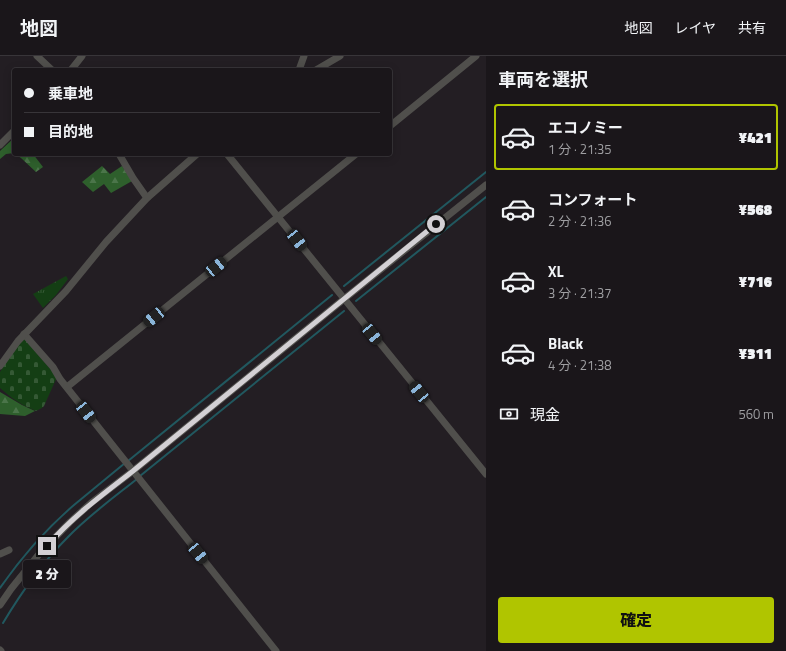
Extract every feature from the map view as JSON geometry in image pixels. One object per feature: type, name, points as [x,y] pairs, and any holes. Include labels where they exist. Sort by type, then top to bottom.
[{"type":"street","points":[[37,56],[50,68]]},
{"type":"street","points":[[73,68],[82,56]]},
{"type":"street","points":[[300,68],[304,56]]},
{"type":"street","points":[[319,68],[340,56]]},
{"type":"street","points":[[392,124],[476,56]]},
{"type":"street","points":[[0,145],[12,133]]},
{"type":"street","points":[[120,156],[147,198]]},
{"type":"street","points":[[0,366],[24,334],[66,291],[106,242],[147,198],[195,156]]},
{"type":"street","points":[[230,156],[486,474]]},
{"type":"street","points":[[67,387],[354,156]]},
{"type":"street","points":[[0,605],[28,567],[53,538],[91,503],[136,476],[344,299],[486,185]]},
{"type":"street","points":[[24,334],[53,367],[60,379],[136,476],[276,651]]},
{"type":"street","points":[[0,554],[9,550]]},
{"type":"green space","points":[[12,140],[12,153],[6,154],[0,159],[0,151]]},
{"type":"green space","points":[[18,156],[35,156],[43,167],[36,172]]},
{"type":"green space","points":[[102,166],[110,174],[122,166],[132,181],[111,193],[104,184],[93,192],[82,182]]},
{"type":"green space","points":[[66,276],[68,279],[56,295],[43,308],[33,294]]},
{"type":"green space","points":[[24,338],[57,377],[44,406],[36,411],[12,398],[0,388],[0,372],[20,340]]},
{"type":"green space","points":[[0,392],[35,411],[25,416],[0,414]]},
{"type":"waterway","points":[[344,286],[486,172]]},
{"type":"waterway","points":[[356,301],[486,197]]},
{"type":"waterway","points":[[128,461],[332,295]]},
{"type":"waterway","points":[[140,476],[344,311]]},
{"type":"waterway","points":[[0,588],[16,566],[44,534],[74,505],[125,463]]},
{"type":"waterway","points":[[3,623],[32,579],[58,548],[92,515],[137,479]]},
{"type":"route","points":[[47,546],[53,538],[91,503],[133,471],[436,224]]}]
